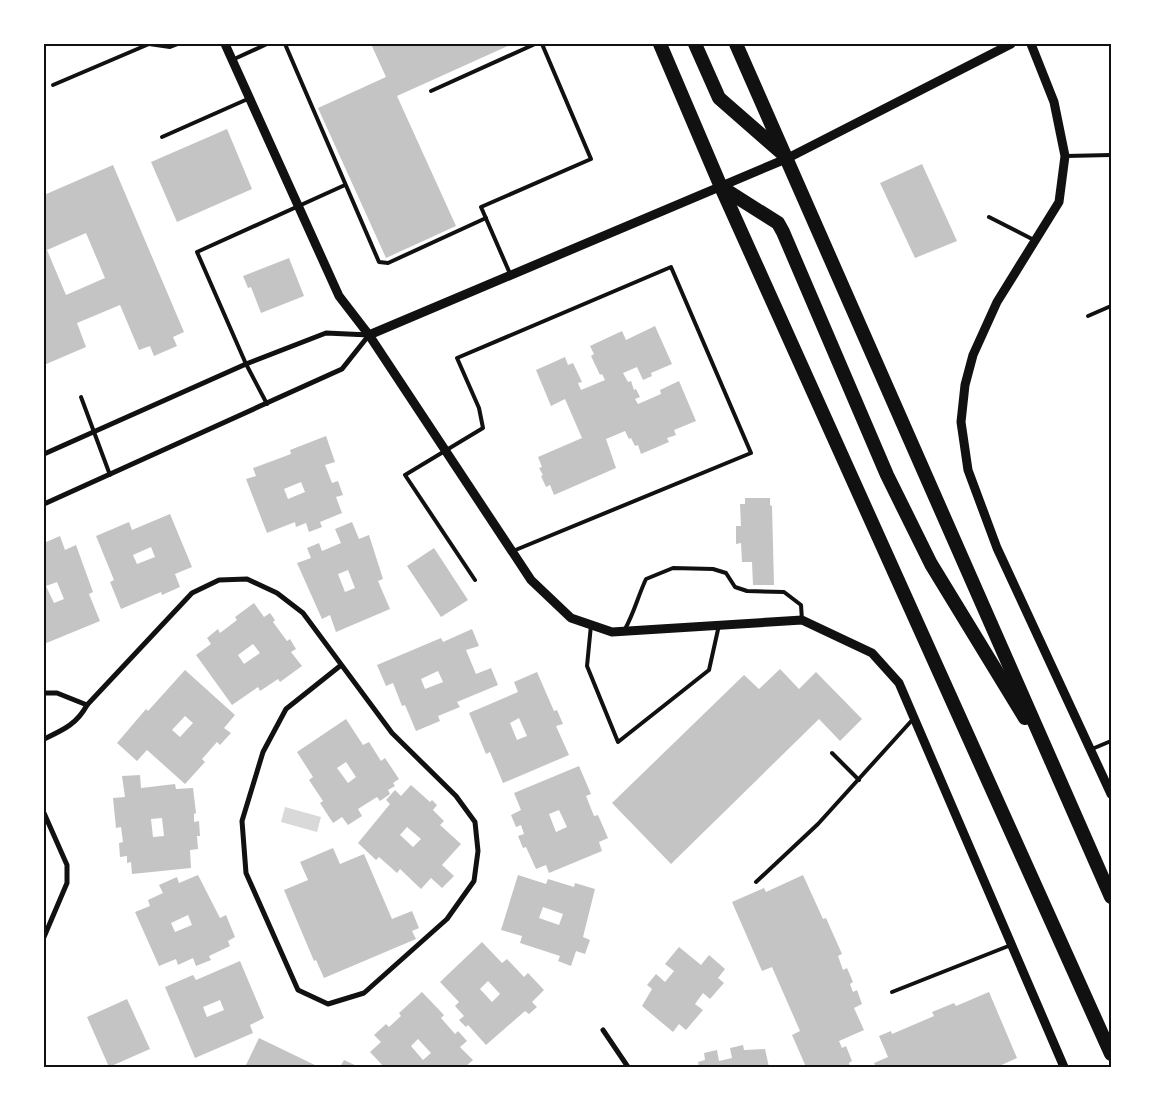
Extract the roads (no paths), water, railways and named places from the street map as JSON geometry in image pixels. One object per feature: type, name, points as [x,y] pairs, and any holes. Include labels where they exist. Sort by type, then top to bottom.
[{"type":"highway","points":[[660,44],[721,187],[1111,1054]]},
{"type":"highway","points":[[695,44],[719,98],[788,158]]},
{"type":"highway","points":[[736,44],[788,158],[1111,897]]},
{"type":"highway","points":[[721,187],[778,223],[784,232],[888,474],[927,555],[1054,765]]},
{"type":"street","points":[[225,44],[340,296],[369,335],[531,580],[571,618],[612,632],[802,620],[872,653],[899,683],[1064,1067]]},
{"type":"street","points":[[44,454],[246,364],[326,333],[369,335],[721,187],[788,158],[1011,44]]},
{"type":"street","points":[[1031,44],[1054,102],[1065,156],[1058,202],[997,302],[973,356],[965,385],[961,422],[968,470],[997,548],[1092,749],[1111,794]]},
{"type":"street","points":[[44,504],[342,369],[369,335]]},
{"type":"street","points":[[44,739],[71,726],[80,718],[87,705],[192,593],[219,580],[247,580],[277,593],[302,613],[392,733],[456,796],[466,809],[475,822],[478,852],[474,881],[447,919],[364,993],[328,1004],[298,990],[246,873],[242,822],[263,752],[286,709],[340,666]]},
{"type":"street","points":[[44,693],[57,692],[87,705]]},
{"type":"street","points":[[44,813],[67,865],[67,883],[44,937]]},
{"type":"street","points":[[603,1030],[628,1067]]},
{"type":"lane","points":[[53,84],[149,44],[170,47],[178,44]]},
{"type":"lane","points":[[232,60],[267,44]]},
{"type":"lane","points":[[285,44],[379,262],[388,263],[486,218]]},
{"type":"lane","points":[[431,90],[535,44]]},
{"type":"lane","points":[[511,276],[481,207],[591,159],[543,44]]},
{"type":"lane","points":[[162,137],[250,98]]},
{"type":"lane","points":[[1065,156],[1111,155]]},
{"type":"lane","points":[[267,404],[246,364],[197,252],[346,185]]},
{"type":"lane","points":[[989,217],[1035,241]]},
{"type":"lane","points":[[475,580],[405,475],[483,428],[479,408],[457,358],[671,267],[751,453],[513,551]]},
{"type":"lane","points":[[1088,316],[1111,306]]},
{"type":"lane","points":[[81,397],[110,475]]},
{"type":"lane","points":[[624,631],[633,615],[637,598],[646,579],[673,568],[713,569],[726,573],[736,587],[747,592],[784,592],[801,605],[802,620]]},
{"type":"lane","points":[[592,625],[587,666],[618,742],[709,670],[719,625]]},
{"type":"lane","points":[[756,882],[818,824],[914,718]]},
{"type":"lane","points":[[1092,749],[1111,741]]},
{"type":"lane","points":[[832,753],[859,780]]},
{"type":"lane","points":[[892,992],[1011,944]]}]
